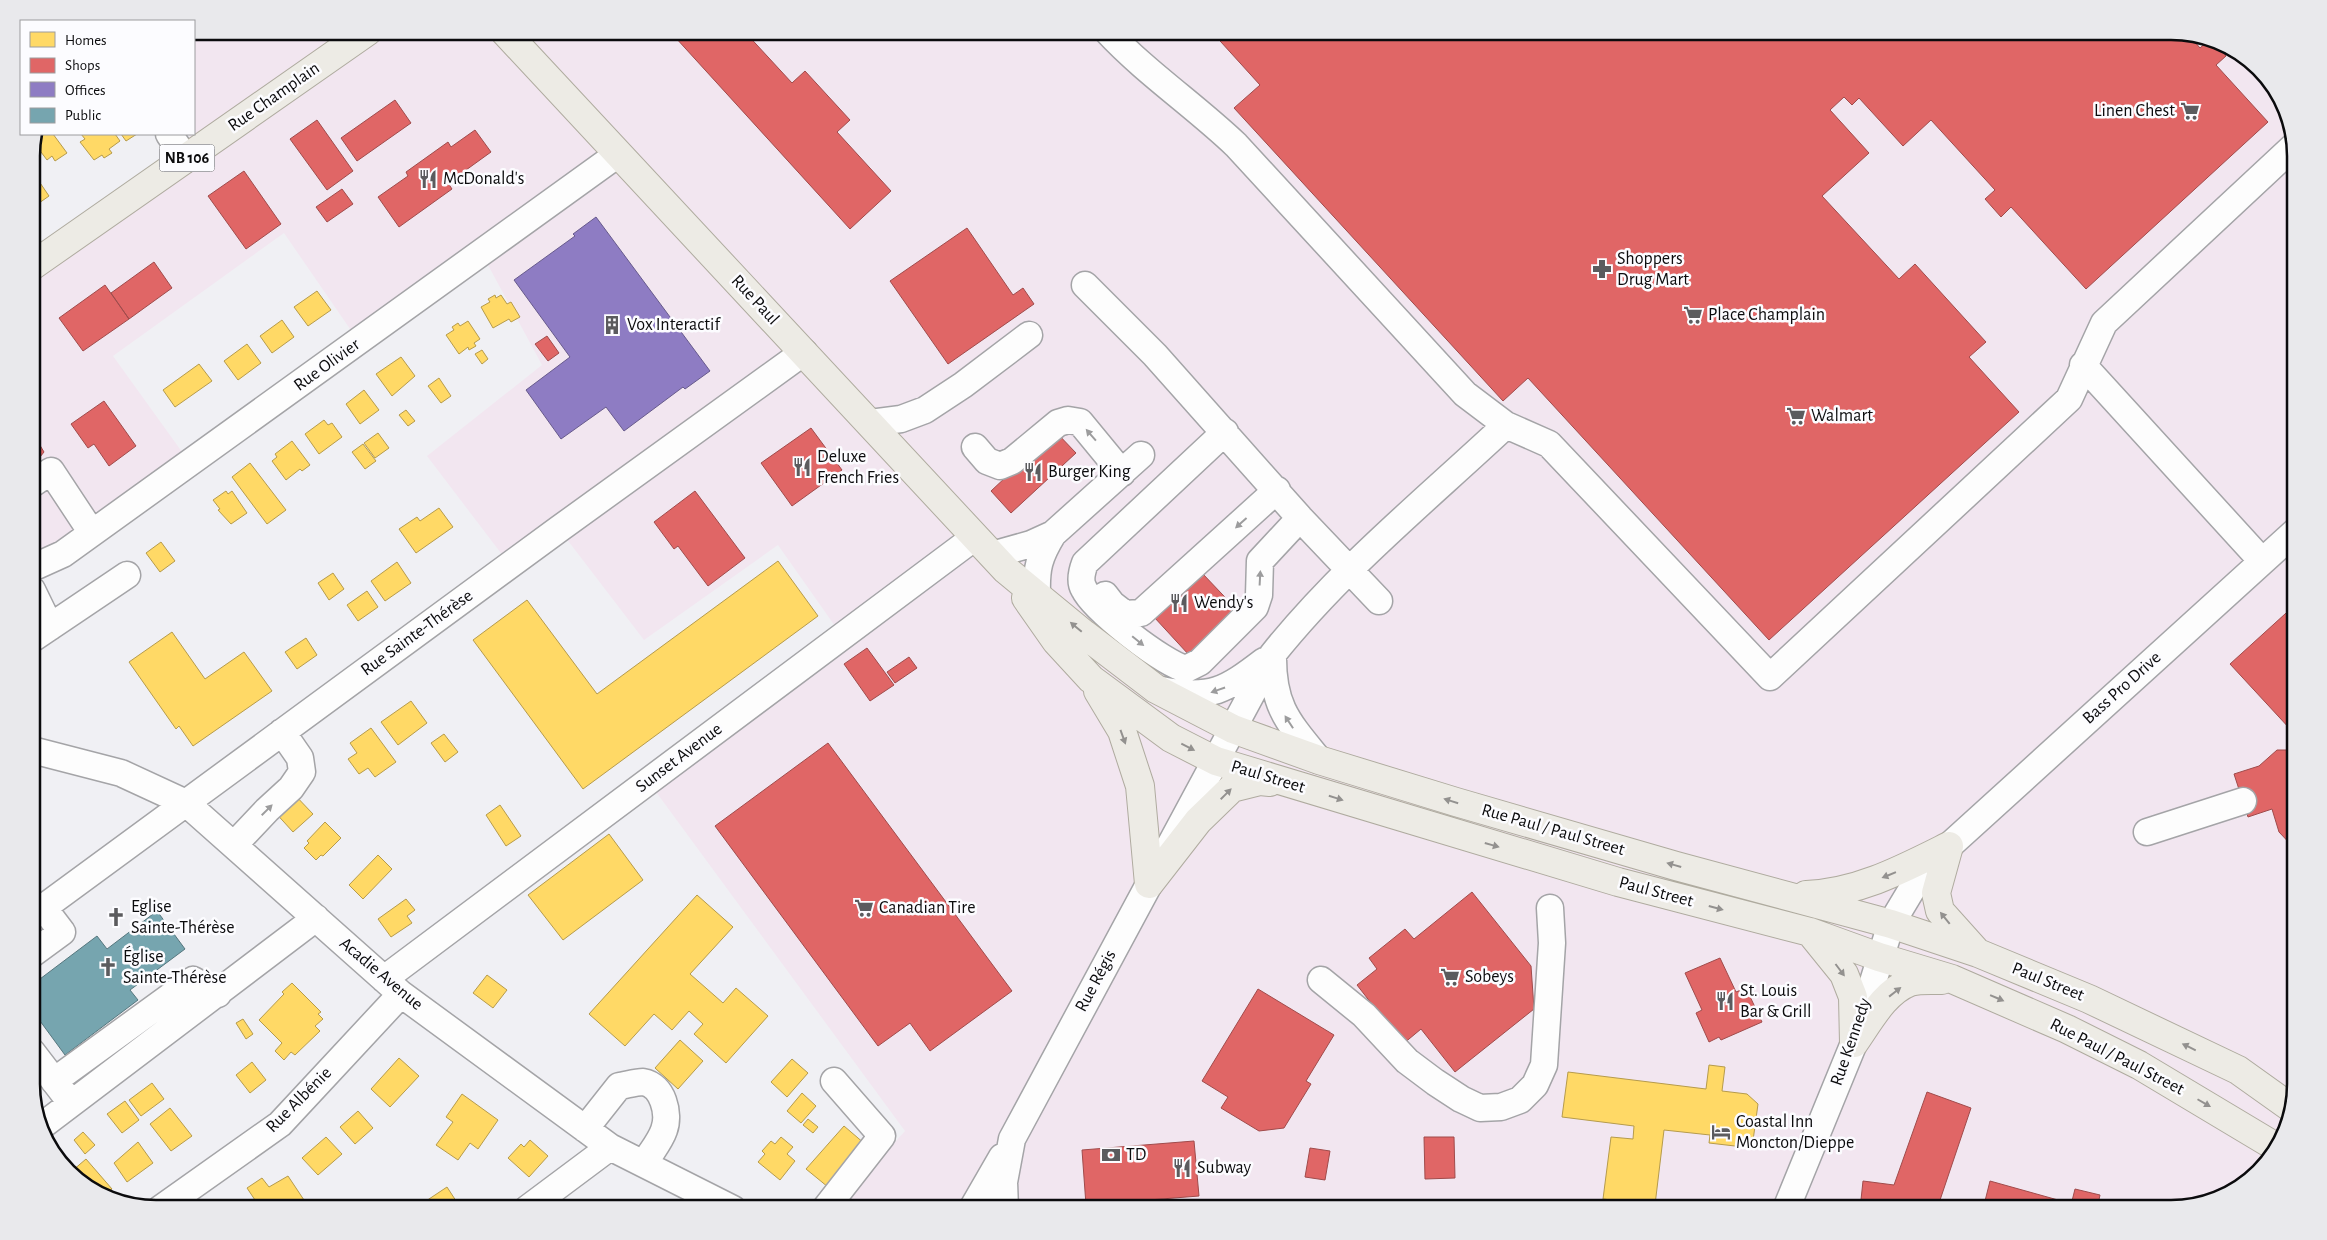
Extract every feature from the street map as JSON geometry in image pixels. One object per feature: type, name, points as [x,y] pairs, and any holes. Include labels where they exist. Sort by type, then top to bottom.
[{"type":"main road","name":"Rue Champlain","points":[[40,260],[186,159],[347,40]]},
{"type":"main road","name":"Rue Paul","points":[[512,40],[991,554]]},
{"type":"main road","name":"Paul Street","points":[[991,554],[1037,595],[1156,689],[1233,729],[1319,760]]},
{"type":"main road","name":"Paul Street","points":[[991,554],[1056,641],[1091,679],[1171,738],[1216,761],[1618,882],[1810,932],[1879,957],[1952,979]]},
{"type":"main road","points":[[1091,679],[1122,731],[1140,786],[1149,884]]},
{"type":"main road","name":"Rue Paul / Paul Street","points":[[1319,760],[1657,860],[1789,895]]},
{"type":"main road","points":[[1149,884],[1198,821],[1232,788],[1260,781],[1290,784]]},
{"type":"main road","points":[[1789,895],[1830,894],[1864,885],[1904,869],[1949,846]]},
{"type":"main road","points":[[1949,846],[1936,893],[1940,911],[1978,953]]},
{"type":"main road","name":"Paul Street","points":[[1789,895],[1891,924],[1978,953],[2089,999],[2238,1070],[2285,1104]]},
{"type":"main road","points":[[1810,932],[1844,974],[1852,998],[1854,1044]]},
{"type":"main road","points":[[1854,1044],[1882,1005],[1895,992],[1911,982],[1952,979]]},
{"type":"main road","name":"Rue Paul / Paul Street","points":[[1952,979],[2067,1029],[2139,1065],[2270,1143]]},
{"type":"street","points":[[1115,40],[1127,53],[1206,116],[1236,145],[1459,387],[1506,425],[1549,444],[1770,676],[2069,398],[2104,322],[2287,152]]},
{"type":"street","points":[[170,135],[186,159]]},
{"type":"street","name":"Rue Olivier","points":[[40,564],[64,554],[618,154]]},
{"type":"street","points":[[1085,285],[1149,348],[1300,518],[1379,601]]},
{"type":"street","points":[[870,423],[902,419],[925,410],[963,385],[1029,335]]},
{"type":"street","name":"Rue Sainte-Thérèse","points":[[40,910],[804,352]]},
{"type":"street","points":[[2083,365],[2262,561]]},
{"type":"street","points":[[975,447],[987,461],[1000,466],[1012,461],[1058,423],[1068,420],[1080,422],[1122,472]]},
{"type":"street","points":[[1156,689],[1185,695],[1207,694],[1232,685],[1273,654],[1296,625],[1350,570],[1506,425]]},
{"type":"street","points":[[1230,438],[1098,574],[1098,586],[1112,604],[1125,614],[1141,613],[1277,490]]},
{"type":"street","points":[[1230,438],[1085,563],[1081,573],[1083,589],[1113,620],[1143,645],[1176,667],[1186,670],[1200,662],[1255,607],[1259,595],[1260,561],[1300,518]]},
{"type":"street","points":[[1037,595],[1036,575],[1040,554],[1053,534],[1141,455]]},
{"type":"street","points":[[40,479],[51,471],[92,533]]},
{"type":"street","points":[[991,554],[1031,544],[1053,534]]},
{"type":"street","name":"Bass Pro Drive","points":[[1891,924],[1925,871],[1949,846],[2287,539]]},
{"type":"street","name":"Sunset Avenue","points":[[393,986],[991,554]]},
{"type":"street","points":[[41,633],[127,575]]},
{"type":"street","points":[[1273,654],[1273,678],[1287,720],[1319,760]]},
{"type":"street","name":"Rue Régis","points":[[1005,1200],[1004,1182],[1012,1139],[1273,654]]},
{"type":"street","points":[[234,846],[267,810],[291,788],[302,772],[300,758],[282,732]]},
{"type":"street","name":"Acadie Avenue","points":[[40,752],[121,773],[186,803],[393,986],[610,1147],[715,1200]]},
{"type":"street","points":[[2146,832],[2243,801]]},
{"type":"street","points":[[1321,980],[1364,1014],[1407,1061],[1435,1082],[1461,1099],[1480,1108],[1501,1108],[1520,1100],[1535,1085],[1544,1065],[1552,943],[1550,908]]},
{"type":"street","points":[[40,914],[62,932],[40,948]]},
{"type":"street","points":[[46,1122],[218,994],[316,918]]},
{"type":"street","name":"Rue Kennedy","points":[[1790,1200],[1854,1044],[1879,957],[1891,924]]},
{"type":"street","points":[[54,1081],[193,980],[218,994]]},
{"type":"street","name":"Rue Albénie","points":[[173,1200],[280,1124],[393,986]]},
{"type":"street","points":[[40,1063],[71,1103]]},
{"type":"street","points":[[833,1200],[882,1136],[834,1081]]},
{"type":"street","points":[[585,1129],[619,1086],[643,1082],[655,1088],[662,1098],[666,1113],[664,1130],[644,1164]]},
{"type":"street","points":[[977,1200],[1012,1139]]},
{"type":"street","points":[[539,1200],[610,1147]]},
{"type":"shaded area","points":[[195,40],[2171,40],[2194,42],[2222,52],[2247,69],[2267,92],[2281,119],[2287,148],[2287,1084],[2285,1107],[2275,1135],[2263,1155],[2242,1176],[2215,1191],[2201,1196],[2171,1200],[843,1200],[905,1131],[648,781],[842,636],[778,545],[644,640],[559,529],[510,565],[427,456],[542,365],[482,254],[359,342],[284,233],[113,356],[190,463],[40,563],[40,260],[199,150],[189,135],[195,135]]},
{"type":"building: Homes","points":[[42,135],[54,135],[67,153],[55,161],[52,156],[47,160],[40,151]]},
{"type":"building: Homes","points":[[82,135],[116,135],[120,141],[109,149],[112,153],[104,158],[102,155],[94,160],[80,142],[85,139]]},
{"type":"building: Homes","points":[[122,135],[135,135],[126,141]]},
{"type":"building: Homes","points":[[40,183],[49,196],[40,202]]},
{"type":"building: Homes","points":[[317,291],[331,310],[308,326],[294,307]]},
{"type":"building: Homes","points":[[495,295],[496,298],[501,295],[507,304],[511,302],[520,317],[511,322],[509,319],[493,328],[481,307],[490,302],[488,299]]},
{"type":"building: Homes","points":[[282,320],[294,337],[272,353],[260,336]]},
{"type":"building: Homes","points":[[468,321],[480,339],[474,343],[476,346],[469,350],[468,347],[459,354],[446,335],[454,330],[452,327],[458,323],[460,326]]},
{"type":"building: Homes","points":[[247,344],[261,363],[238,380],[224,361]]},
{"type":"building: Homes","points":[[482,350],[488,359],[482,364],[475,354]]},
{"type":"building: Homes","points":[[401,357],[415,376],[392,396],[376,374]]},
{"type":"building: Homes","points":[[199,364],[212,381],[175,407],[163,390]]},
{"type":"building: Homes","points":[[439,378],[451,396],[441,403],[428,386]]},
{"type":"building: Homes","points":[[364,390],[379,410],[360,424],[346,404]]},
{"type":"building: Homes","points":[[406,410],[415,421],[408,426],[399,415]]},
{"type":"building: Homes","points":[[324,420],[328,425],[332,423],[342,437],[319,454],[305,434]]},
{"type":"building: Homes","points":[[378,433],[389,448],[375,458],[364,443]]},
{"type":"building: Homes","points":[[292,441],[310,465],[302,471],[300,469],[286,480],[272,461],[277,457],[275,454]]},
{"type":"building: Homes","points":[[363,444],[376,461],[365,469],[352,452]]},
{"type":"building: Homes","points":[[250,463],[286,510],[267,524],[232,477]]},
{"type":"building: Homes","points":[[226,491],[228,494],[232,491],[247,513],[231,524],[218,510],[220,509],[213,500]]},
{"type":"building: Homes","points":[[439,508],[453,527],[416,553],[399,529],[417,517],[420,521]]},
{"type":"building: Homes","points":[[161,542],[175,561],[160,572],[146,553]]},
{"type":"building: Homes","points":[[778,561],[818,616],[583,789],[473,640],[527,600],[597,694]]},
{"type":"building: Homes","points":[[397,562],[411,583],[385,601],[371,581]]},
{"type":"building: Homes","points":[[333,573],[344,589],[329,600],[318,583]]},
{"type":"building: Homes","points":[[367,591],[378,607],[358,621],[347,605]]},
{"type":"building: Homes","points":[[172,632],[205,679],[244,652],[272,691],[193,746],[179,726],[176,729],[129,662]]},
{"type":"building: Homes","points":[[306,638],[317,655],[297,669],[285,652]]},
{"type":"building: Homes","points":[[411,701],[427,723],[398,745],[381,722]]},
{"type":"building: Homes","points":[[371,728],[396,762],[375,777],[368,768],[359,774],[348,759],[357,753],[350,743]]},
{"type":"building: Homes","points":[[444,734],[458,752],[445,762],[431,743]]},
{"type":"building: Homes","points":[[292,792],[313,814],[293,832],[273,810]]},
{"type":"building: Homes","points":[[500,805],[521,836],[506,846],[486,815]]},
{"type":"building: Homes","points":[[325,822],[341,838],[323,856],[321,855],[316,860],[304,848],[309,843],[307,841]]},
{"type":"building: Homes","points":[[609,834],[643,880],[563,940],[528,895]]},
{"type":"building: Homes","points":[[378,855],[392,869],[363,899],[349,885]]},
{"type":"building: Homes","points":[[697,895],[733,927],[690,974],[723,1003],[736,988],[768,1016],[726,1063],[694,1034],[703,1024],[689,1011],[672,1030],[654,1014],[625,1046],[589,1014]]},
{"type":"building: Homes","points":[[406,899],[415,910],[407,916],[412,923],[391,937],[378,919]]},
{"type":"building: Homes","points":[[487,975],[507,990],[493,1008],[473,993]]},
{"type":"building: Homes","points":[[292,983],[321,1012],[318,1014],[323,1019],[315,1026],[320,1031],[295,1055],[291,1052],[284,1060],[275,1051],[282,1043],[259,1020]]},
{"type":"building: Homes","points":[[243,1019],[253,1034],[246,1039],[236,1023]]},
{"type":"building: Homes","points":[[680,1040],[703,1061],[678,1089],[655,1068]]},
{"type":"building: Homes","points":[[399,1058],[419,1076],[390,1107],[371,1089]]},
{"type":"building: Homes","points":[[792,1059],[808,1073],[787,1097],[771,1082]]},
{"type":"building: Homes","points":[[252,1062],[266,1080],[250,1093],[236,1075]]},
{"type":"building: Homes","name":"Coastal Inn Moncton/Dieppe","points":[[1709,1065],[1725,1067],[1722,1091],[1747,1094],[1758,1104],[1752,1148],[1709,1143],[1710,1135],[1664,1130],[1656,1200],[1603,1199],[1611,1137],[1633,1139],[1634,1126],[1562,1117],[1568,1072],[1706,1089]]},
{"type":"building: Homes","points":[[152,1083],[164,1099],[141,1116],[129,1100]]},
{"type":"building: Homes","points":[[802,1093],[816,1106],[801,1123],[787,1111]]},
{"type":"building: Homes","points":[[462,1094],[498,1120],[478,1149],[470,1143],[458,1160],[436,1145],[453,1122],[446,1117]]},
{"type":"building: Homes","points":[[125,1101],[139,1120],[122,1133],[107,1114]]},
{"type":"building: Homes","points":[[170,1108],[192,1136],[171,1151],[150,1124]]},
{"type":"building: Homes","points":[[358,1111],[373,1128],[355,1144],[340,1127]]},
{"type":"building: Homes","points":[[808,1119],[818,1127],[813,1133],[803,1125]]},
{"type":"building: Homes","points":[[844,1126],[865,1144],[828,1187],[806,1169]]},
{"type":"building: Homes","points":[[83,1132],[95,1145],[85,1154],[74,1140]]},
{"type":"building: Homes","points":[[326,1137],[342,1154],[318,1175],[302,1158]]},
{"type":"building: Homes","points":[[781,1137],[793,1147],[787,1154],[795,1161],[780,1180],[758,1162],[765,1154],[762,1151],[771,1141],[775,1144]]},
{"type":"building: Homes","points":[[530,1140],[548,1156],[529,1177],[508,1158],[521,1144],[524,1147]]},
{"type":"building: Homes","points":[[138,1142],[153,1163],[127,1182],[114,1163]]},
{"type":"building: Homes","points":[[86,1159],[112,1189],[110,1190],[105,1188],[76,1167]]},
{"type":"building: Homes","points":[[288,1176],[304,1200],[255,1200],[247,1188],[262,1178],[269,1187]]},
{"type":"building: Homes","points":[[447,1187],[455,1200],[428,1200]]},
{"type":"building: Shops","points":[[678,40],[752,40],[792,83],[805,71],[850,120],[837,132],[891,191],[850,229]]},
{"type":"building: Shops","name":"Place Champlain","points":[[1219,40],[2171,40],[2194,42],[2200,48],[2204,45],[2223,53],[2226,56],[2216,65],[2268,122],[2086,289],[2011,207],[2001,217],[1985,199],[1995,190],[1931,120],[1903,146],[1859,98],[1852,105],[1844,97],[1830,110],[1869,153],[1822,196],[1899,279],[1915,264],[1986,342],[1969,357],[2019,412],[1769,640],[1528,378],[1503,401],[1234,108],[1260,85]]},
{"type":"building: Shops","points":[[395,100],[411,123],[357,161],[341,138]]},
{"type":"building: Shops","points":[[317,120],[353,171],[327,190],[290,139]]},
{"type":"building: Shops","name":"McDonald's","points":[[475,130],[491,152],[448,183],[452,189],[399,227],[378,197],[408,176],[406,172],[448,142],[451,147]]},
{"type":"building: Shops","points":[[244,171],[281,224],[246,249],[208,196]]},
{"type":"building: Shops","points":[[342,189],[353,204],[327,222],[316,207]]},
{"type":"building: Shops","points":[[967,228],[1013,295],[1023,288],[1034,304],[948,364],[890,281]]},
{"type":"building: Shops","points":[[154,262],[172,288],[129,319],[111,293]]},
{"type":"building: Shops","points":[[105,285],[129,319],[83,351],[59,318]]},
{"type":"building: Shops","points":[[547,336],[559,353],[548,361],[535,344]]},
{"type":"building: Shops","points":[[104,401],[136,446],[109,466],[94,444],[88,448],[71,424]]},
{"type":"building: Shops","name":"Deluxe French Fries","points":[[811,428],[842,470],[792,506],[761,463]]},
{"type":"building: Shops","name":"Burger King","points":[[1055,431],[1076,453],[1011,513],[991,491]]},
{"type":"building: Shops","points":[[40,445],[44,452],[40,457]]},
{"type":"building: Shops","points":[[695,491],[745,558],[708,586],[678,546],[674,549],[654,522]]},
{"type":"building: Shops","points":[[1202,573],[1241,614],[1189,655],[1154,617]]},
{"type":"building: Shops","points":[[2287,612],[2287,726],[2230,664]]},
{"type":"building: Shops","points":[[867,648],[894,685],[870,701],[844,664]]},
{"type":"building: Shops","points":[[909,657],[917,668],[895,683],[887,672]]},
{"type":"building: Shops","name":"Canadian Tire","points":[[828,743],[1012,991],[930,1051],[910,1023],[878,1046],[715,826]]},
{"type":"building: Shops","points":[[2277,750],[2287,750],[2287,840],[2279,832],[2272,809],[2248,817],[2234,774],[2259,766]]},
{"type":"building: Shops","name":"Sobeys","points":[[1472,892],[1531,966],[1534,1009],[1455,1072],[1421,1029],[1403,1044],[1357,985],[1377,969],[1369,958],[1405,929],[1414,939]]},
{"type":"building: Shops","name":"St. Louis Bar & Grill","points":[[1720,958],[1736,992],[1746,988],[1762,1022],[1721,1040],[1719,1037],[1709,1042],[1696,1013],[1702,1010],[1685,973]]},
{"type":"building: Shops","points":[[1258,989],[1334,1035],[1306,1081],[1311,1084],[1284,1128],[1259,1131],[1221,1108],[1228,1097],[1202,1081]]},
{"type":"building: Shops","points":[[1927,1092],[1971,1108],[1940,1200],[1861,1200],[1863,1181],[1894,1185]]},
{"type":"building: Shops","points":[[1424,1137],[1454,1137],[1455,1178],[1425,1179]]},
{"type":"building: Shops","points":[[1194,1141],[1199,1196],[1149,1200],[1086,1200],[1082,1150]]},
{"type":"building: Shops","points":[[1310,1148],[1330,1151],[1325,1180],[1305,1177]]},
{"type":"building: Shops","points":[[1990,1181],[2058,1200],[1985,1200]]},
{"type":"building: Shops","points":[[2075,1189],[2100,1195],[2099,1200],[2072,1200]]},
{"type":"building: Offices","name":"Vox Interactif","points":[[596,217],[710,371],[685,389],[683,387],[624,431],[606,407],[561,439],[526,390],[570,357],[514,280],[575,236],[573,234]]},
{"type":"building: Public","name":"Église Sainte-Thérèse","points":[[157,911],[185,949],[130,990],[138,1000],[65,1055],[40,1021],[40,979],[97,936],[107,949]]},
{"type":"place","name":"Linen Chest","points":[[2190,111]]},
{"type":"place","name":"McDonald's","points":[[428,179]]},
{"type":"place","name":"Shoppers Drug Mart","points":[[1602,269]]},
{"type":"place","name":"Place Champlain","points":[[1693,315]]},
{"type":"place","name":"Vox Interactif","points":[[612,325]]},
{"type":"place","name":"Walmart","points":[[1796,416]]},
{"type":"place","name":"Deluxe French Fries","points":[[802,467]]},
{"type":"place","name":"Burger King","points":[[1033,472]]},
{"type":"place","name":"Wendy's","points":[[1179,603]]},
{"type":"place","name":"Canadian Tire","points":[[864,908]]},
{"type":"place","name":"Eglise Sainte-Thérèse","points":[[116,917]]},
{"type":"place","name":"Église Sainte-Thérèse","points":[[108,967]]},
{"type":"place","name":"Sobeys","points":[[1450,977]]},
{"type":"place","name":"St. Louis Bar & Grill","points":[[1725,1001]]},
{"type":"place","name":"Coastal Inn Moncton/Dieppe","points":[[1721,1132]]},
{"type":"place","name":"TD","points":[[1111,1155]]},
{"type":"place","name":"Subway","points":[[1182,1168]]}]
